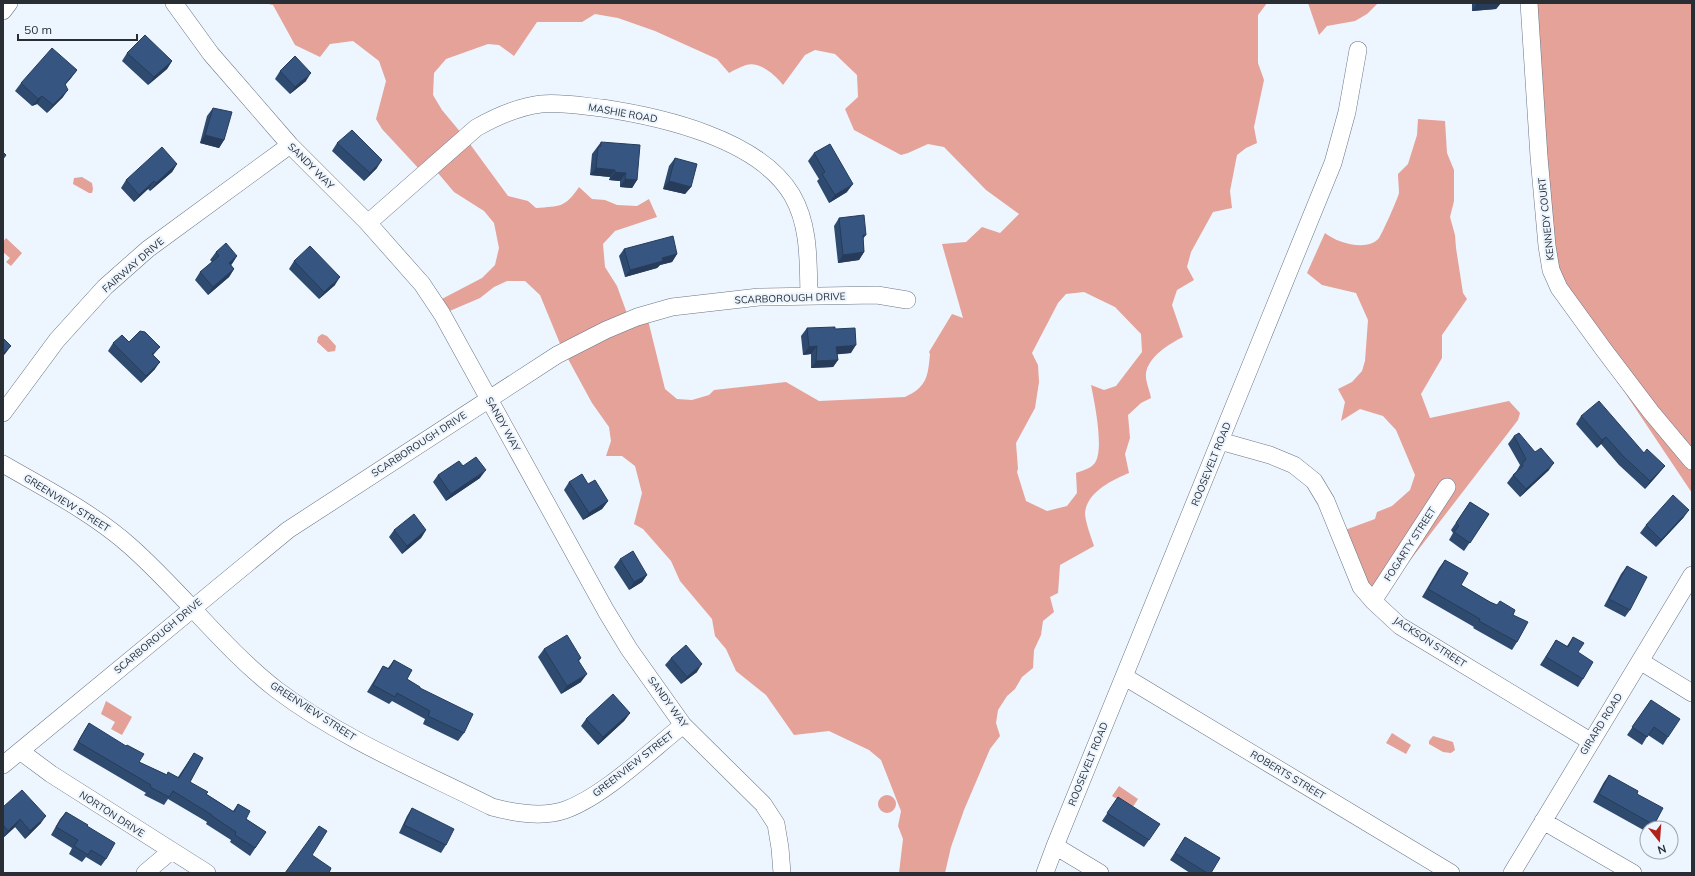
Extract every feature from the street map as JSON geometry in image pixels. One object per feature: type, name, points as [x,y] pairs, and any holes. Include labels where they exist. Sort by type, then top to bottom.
[{"type":"street","points":[[3,10],[10,3]]},
{"type":"street","name":"SANDY WAY","points":[[174,3],[211,54],[290,145],[368,223],[422,284],[442,314],[606,611],[629,649],[683,725],[763,804],[776,824],[782,873]]},
{"type":"street","name":"KENNEDY COURT","points":[[1529,3],[1543,202],[1551,270],[1559,288],[1604,350],[1651,412],[1692,461]]},
{"type":"street","name":"ROOSEVELT ROAD","points":[[1045,873],[1054,846],[1125,676],[1333,163],[1347,112],[1358,50]]},
{"type":"street","name":"MASHIE ROAD","points":[[368,223],[476,128],[503,114],[516,109],[542,104],[571,104],[640,114],[684,126],[742,150],[759,161],[784,183],[800,211],[804,228],[807,244],[809,296]]},
{"type":"street","name":"FAIRWAY DRIVE","points":[[3,413],[57,340],[105,287],[148,249],[290,145]]},
{"type":"street","name":"SCARBOROUGH DRIVE","points":[[3,765],[288,530],[557,355],[606,330],[637,317],[672,307],[759,296],[877,295],[907,300]]},
{"type":"street","name":"JACKSON STREET","points":[[1220,441],[1270,455],[1294,465],[1314,481],[1326,501],[1362,587],[1373,602],[1400,626],[1590,741]]},
{"type":"street","name":"GREENVIEW STREET","points":[[3,464],[82,511],[114,533],[144,559],[256,673],[279,691],[342,732],[492,807],[514,813],[543,814],[564,811],[605,788],[683,725]]},
{"type":"street","name":"FOGARTY STREET","points":[[1373,602],[1447,487]]},
{"type":"street","name":"GIRARD ROAD","points":[[1512,873],[1590,741],[1692,575]]},
{"type":"street","points":[[1640,661],[1692,693]]},
{"type":"street","name":"ROBERTS STREET","points":[[1125,676],[1451,873]]},
{"type":"street","name":"NORTON DRIVE","points":[[20,751],[51,774],[207,873]]},
{"type":"street","points":[[1543,821],[1632,873]]},
{"type":"street","points":[[1054,846],[1100,873]]},
{"type":"street","points":[[145,873],[171,851]]},
{"type":"shaded area","points":[[264,3],[1267,3],[1258,15],[1258,63],[1264,80],[1254,127],[1257,143],[1246,148],[1237,155],[1230,191],[1232,208],[1213,212],[1191,252],[1187,267],[1194,280],[1177,290],[1172,305],[1183,337],[1160,351],[1151,361],[1146,376],[1151,398],[1141,403],[1128,415],[1130,438],[1125,454],[1129,473],[1115,479],[1101,488],[1090,499],[1087,506],[1085,516],[1094,546],[1060,565],[1058,593],[1050,597],[1054,612],[1043,621],[1041,635],[1034,650],[1033,668],[1022,677],[1015,689],[1007,696],[998,710],[996,723],[1000,736],[990,749],[964,810],[951,847],[945,873],[899,873],[903,839],[898,826],[901,811],[881,760],[869,750],[829,731],[794,735],[766,695],[736,671],[726,649],[715,636],[712,619],[680,581],[671,561],[643,529],[634,524],[642,493],[635,466],[622,456],[606,456],[611,441],[609,427],[592,403],[561,346],[540,295],[525,281],[507,281],[494,287],[480,298],[445,313],[438,301],[482,278],[495,265],[499,248],[494,223],[484,211],[454,192],[432,166],[420,170],[382,129],[376,119],[386,81],[379,61],[353,41],[330,44],[320,57],[295,45],[273,5]],"holes":[[[595,14],[618,18],[655,31],[717,59],[729,73],[746,65],[757,65],[771,73],[783,85],[805,55],[815,50],[835,54],[857,75],[858,97],[845,109],[854,130],[901,155],[928,144],[944,147],[986,190],[1019,214],[1000,233],[982,227],[966,242],[942,244],[963,318],[952,314],[929,352],[927,375],[922,385],[918,389],[905,397],[819,401],[786,382],[714,390],[709,395],[692,400],[677,399],[665,389],[647,316],[629,319],[617,286],[605,267],[603,244],[615,231],[657,217],[649,199],[637,206],[617,205],[605,200],[592,199],[579,187],[570,199],[561,205],[536,208],[528,201],[508,196],[467,140],[442,110],[433,95],[434,73],[446,59],[488,44],[499,45],[514,56],[537,22],[582,22]],[[1084,292],[1115,307],[1141,334],[1142,352],[1116,386],[1104,390],[1091,385],[1099,439],[1097,459],[1093,465],[1076,473],[1077,493],[1067,506],[1047,511],[1026,501],[1017,472],[1016,443],[1035,408],[1039,382],[1038,365],[1032,353],[1058,303],[1066,294]]]},
{"type":"shaded area","points":[[1308,3],[1378,3],[1367,14],[1355,21],[1327,26],[1319,35]]},
{"type":"shaded area","points":[[1535,3],[1692,3],[1692,493],[1589,339],[1555,260]]},
{"type":"shaded area","points":[[1418,119],[1445,121],[1447,153],[1454,170],[1454,201],[1450,217],[1455,235],[1463,293],[1467,299],[1442,335],[1442,358],[1421,394],[1430,418],[1509,401],[1520,413],[1518,420],[1378,602],[1373,601],[1345,530],[1375,519],[1377,512],[1392,506],[1410,490],[1415,475],[1396,430],[1383,416],[1360,409],[1341,421],[1345,402],[1338,389],[1352,382],[1362,371],[1365,361],[1368,320],[1356,293],[1322,285],[1307,273],[1325,233],[1330,237],[1344,243],[1360,245],[1368,245],[1379,238],[1399,193],[1398,174],[1408,164],[1417,135]]},
{"type":"shaded area","points":[[82,177],[92,183],[92,193],[89,193],[73,184],[74,178]]},
{"type":"shaded area","points":[[6,238],[22,253],[11,266],[6,262],[10,258],[3,252],[3,242]]},
{"type":"shaded area","points":[[322,334],[327,336],[336,346],[335,351],[328,352],[317,342],[318,337]]},
{"type":"shaded area","points":[[106,701],[132,717],[122,735],[111,729],[115,722],[101,714]]},
{"type":"shaded area","points":[[1392,733],[1411,745],[1406,754],[1386,743]]},
{"type":"shaded area","points":[[1433,736],[1453,742],[1455,750],[1451,753],[1443,752],[1429,744],[1429,741]]},
{"type":"shaded area","points":[[1119,786],[1138,799],[1132,808],[1112,796]]},
{"type":"shaded area","points":[[887,795],[893,798],[896,804],[893,810],[887,813],[881,810],[878,804],[881,798]]},
{"type":"building","points":[[145,35],[172,61],[154,77],[127,53]]},
{"type":"building","points":[[52,48],[77,70],[65,84],[68,90],[53,105],[42,96],[38,99],[21,83]]},
{"type":"building","points":[[295,56],[311,73],[295,87],[280,71]]},
{"type":"building","points":[[213,108],[232,112],[224,140],[205,135]]},
{"type":"building","points":[[352,130],[382,160],[370,173],[337,143]]},
{"type":"building","points":[[601,142],[640,145],[637,180],[625,179],[626,173],[596,168],[598,147],[601,146]]},
{"type":"building","points":[[830,144],[853,184],[835,195],[822,174],[825,172],[814,153]]},
{"type":"building","points":[[162,147],[177,164],[156,183],[154,181],[139,195],[126,180]]},
{"type":"building","points":[[3,152],[6,155],[3,159]]},
{"type":"building","points":[[675,158],[697,164],[691,187],[669,181]]},
{"type":"building","points":[[864,215],[866,235],[863,235],[864,252],[843,255],[839,218]]},
{"type":"building","points":[[673,236],[677,254],[662,258],[663,261],[630,270],[624,249]]},
{"type":"building","points":[[226,243],[237,256],[229,263],[234,269],[213,287],[200,272],[219,256],[216,252]]},
{"type":"building","points":[[310,246],[340,277],[324,292],[294,261]]},
{"type":"building","points":[[835,327],[835,329],[855,328],[856,345],[836,347],[838,360],[816,361],[817,346],[809,347],[807,328]]},
{"type":"building","points":[[140,331],[145,332],[160,347],[152,354],[160,362],[146,376],[113,343],[122,335],[129,342]]},
{"type":"building","points":[[3,338],[11,346],[3,354]]},
{"type":"building","points":[[1599,401],[1644,453],[1647,449],[1665,466],[1650,481],[1624,457],[1606,437],[1602,440],[1581,416]]},
{"type":"building","points":[[1519,433],[1535,452],[1541,448],[1554,463],[1526,489],[1513,475],[1523,466],[1522,464],[1526,459],[1514,436]]},
{"type":"building","points":[[476,457],[486,470],[451,494],[438,475],[459,461],[463,466]]},
{"type":"building","points":[[582,474],[588,484],[595,480],[608,501],[589,513],[569,482]]},
{"type":"building","points":[[1673,495],[1689,510],[1661,540],[1646,525]]},
{"type":"building","points":[[1470,502],[1489,514],[1470,543],[1454,532],[1459,526],[1456,523]]},
{"type":"building","points":[[414,514],[426,530],[407,546],[394,530]]},
{"type":"building","points":[[633,551],[647,575],[634,582],[620,559]]},
{"type":"building","points":[[1445,560],[1468,573],[1461,585],[1497,605],[1500,601],[1515,610],[1513,615],[1528,622],[1517,642],[1479,621],[1480,619],[1428,589]]},
{"type":"building","points":[[1627,566],[1647,577],[1630,610],[1609,599]]},
{"type":"building","points":[[567,635],[581,658],[578,660],[587,674],[567,686],[544,649]]},
{"type":"building","points":[[1573,637],[1584,643],[1578,652],[1593,662],[1583,679],[1546,657],[1556,640],[1568,647]]},
{"type":"building","points":[[686,645],[702,664],[687,677],[671,658]]},
{"type":"building","points":[[394,660],[412,670],[407,679],[420,688],[473,714],[464,733],[428,716],[430,711],[397,693],[395,697],[373,685],[383,666],[389,669]]},
{"type":"building","points":[[613,694],[630,713],[603,737],[586,719]]},
{"type":"building","points":[[1651,700],[1680,719],[1668,737],[1654,727],[1647,737],[1632,727]]},
{"type":"building","points":[[89,723],[126,746],[127,745],[144,754],[139,762],[167,775],[168,772],[179,778],[194,753],[203,758],[190,782],[208,792],[206,794],[234,812],[238,804],[250,811],[246,819],[266,832],[255,848],[235,835],[236,832],[212,815],[173,791],[169,797],[150,787],[151,785],[78,742]]},
{"type":"building","points":[[1609,775],[1638,791],[1637,794],[1663,808],[1657,820],[1645,820],[1599,794]]},
{"type":"building","points":[[22,790],[46,816],[30,831],[20,819],[8,831],[3,825],[3,807]]},
{"type":"building","points":[[1118,797],[1160,824],[1149,840],[1107,813]]},
{"type":"building","points":[[412,808],[454,829],[446,845],[404,825]]},
{"type":"building","points":[[66,812],[115,843],[106,859],[91,850],[88,855],[74,846],[78,840],[56,827]]},
{"type":"building","points":[[319,826],[327,831],[312,855],[331,868],[329,873],[285,873]]},
{"type":"building","points":[[1185,837],[1220,858],[1211,873],[1207,873],[1175,853]]}]
